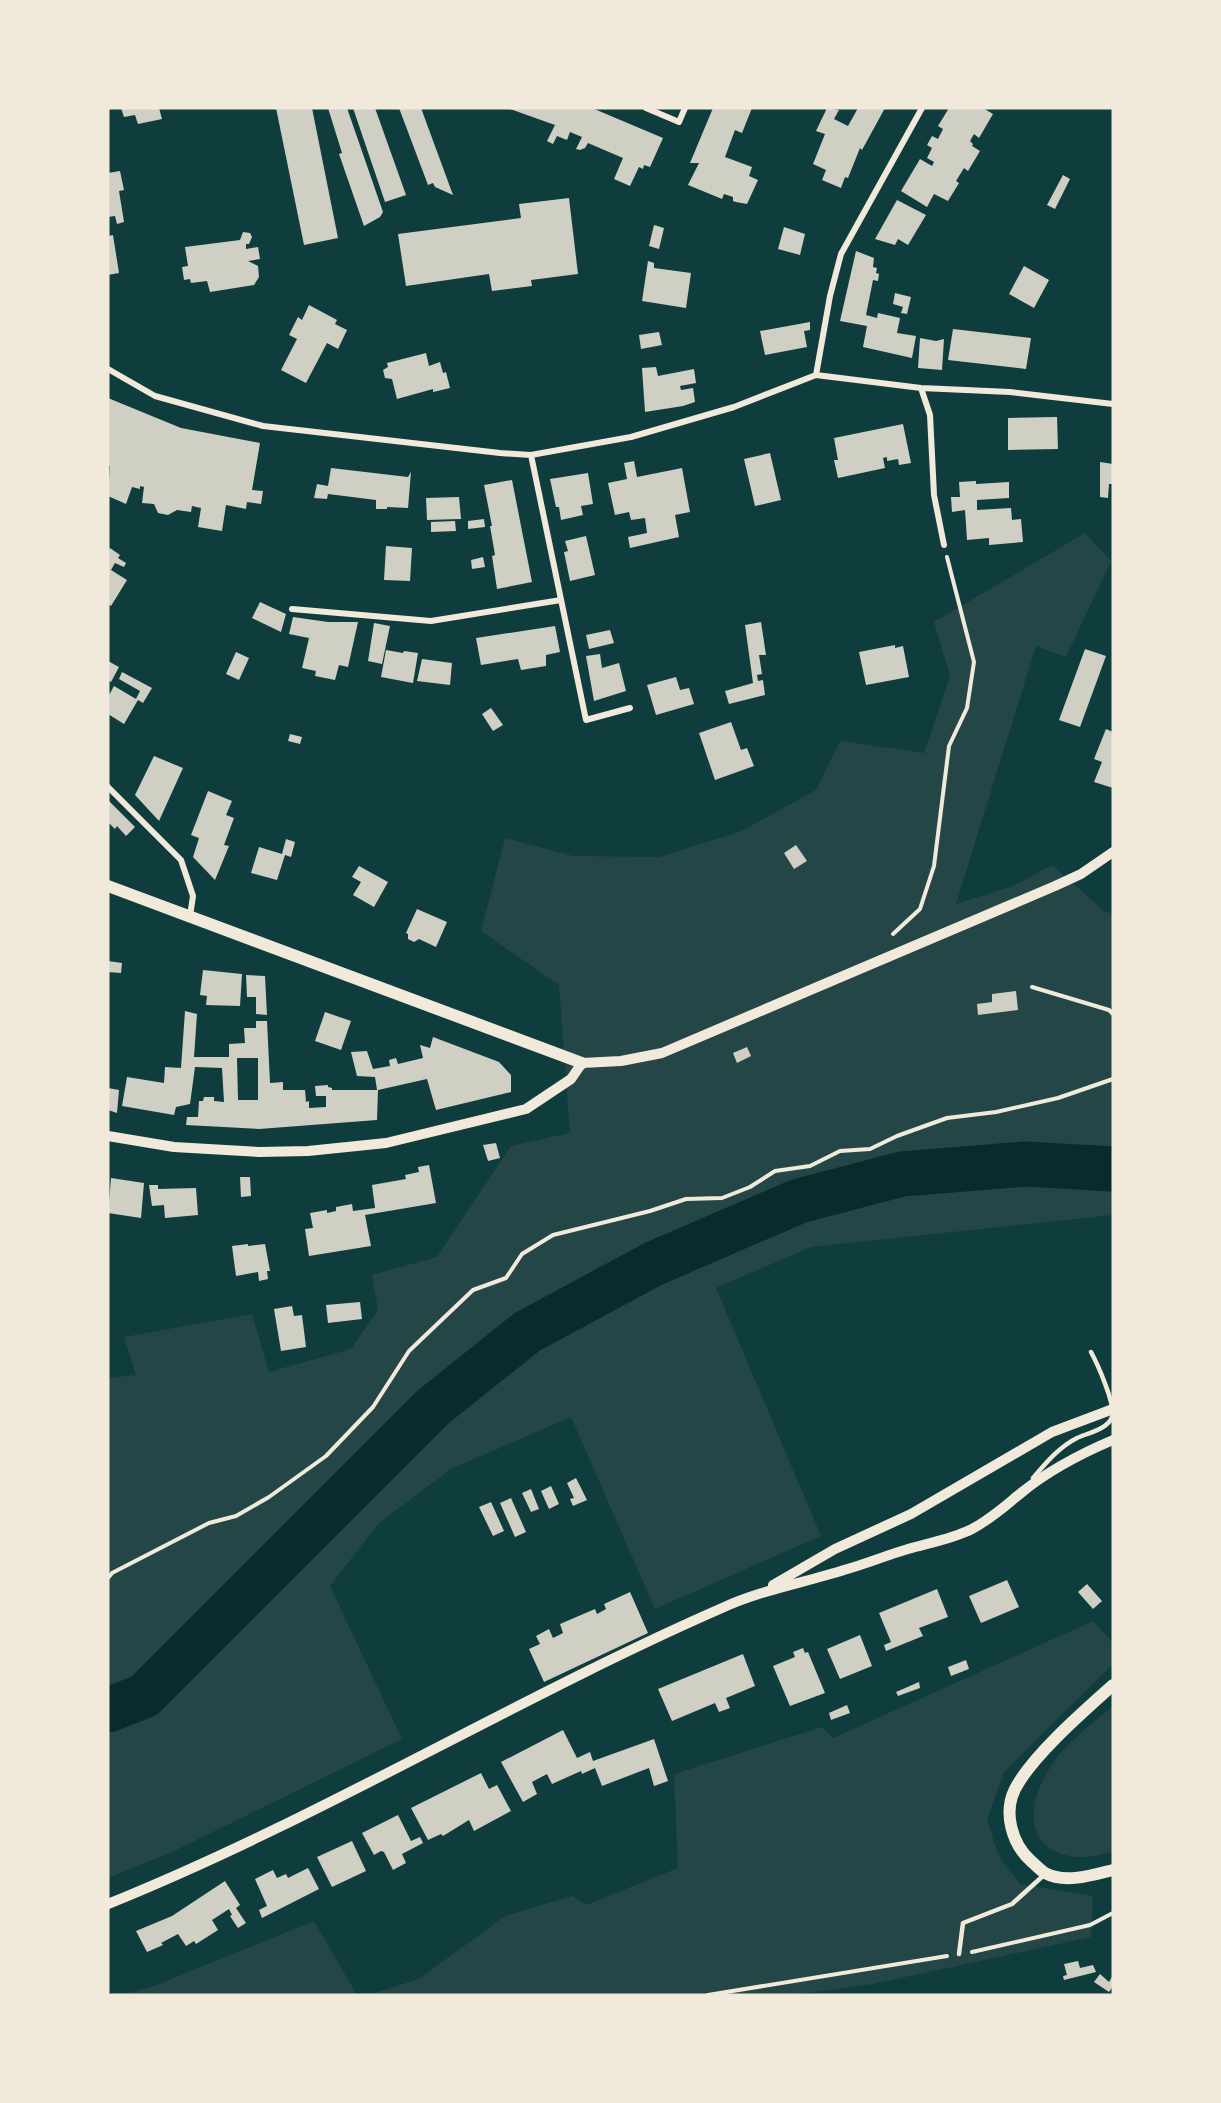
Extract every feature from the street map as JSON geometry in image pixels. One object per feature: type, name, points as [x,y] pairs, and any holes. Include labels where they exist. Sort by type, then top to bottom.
[{"type":"main road","points":[[108,886],[582,1063]]},
{"type":"main road","points":[[1113,1685],[1028,1768],[1014,1791],[1009,1812],[1014,1837],[1026,1856],[1046,1874],[1063,1878],[1082,1878],[1113,1870]]},
{"type":"street","points":[[646,108],[680,122],[686,108]]},
{"type":"street","points":[[816,375],[830,296],[841,254],[922,108]]},
{"type":"street","points":[[108,369],[155,396],[263,426],[531,455],[631,437],[734,407],[816,375],[921,388],[1010,392],[1113,404]]},
{"type":"street","points":[[921,388],[930,415],[934,495],[944,545]]},
{"type":"street","points":[[531,455],[586,720],[630,708]]},
{"type":"street","points":[[292,609],[431,621],[561,600]]},
{"type":"street","points":[[108,787],[181,860],[193,896],[190,917]]},
{"type":"street","points":[[108,1136],[133,1142],[174,1147],[259,1152],[308,1151],[386,1143],[526,1109],[571,1079],[582,1063],[621,1061],[662,1053],[1055,886],[1080,874],[1113,852]]},
{"type":"street","points":[[761,1592],[835,1549],[911,1514],[1052,1432],[1113,1409]]},
{"type":"street","points":[[108,1904],[153,1886],[281,1827],[648,1641],[725,1606],[761,1592],[845,1570],[970,1530],[995,1515],[1022,1492],[1080,1454],[1113,1440]]},
{"type":"lane","points":[[1022,1492],[1062,1448],[1106,1425],[1112,1417],[1113,1409],[1100,1367],[1091,1352]]},
{"type":"lane","points":[[960,1954],[963,1923],[1012,1904],[1046,1874]]},
{"type":"path","points":[[892,935],[920,909],[934,866],[949,746],[967,708],[974,662],[944,545]]},
{"type":"path","points":[[1032,987],[1109,1010],[1113,1014]]},
{"type":"path","points":[[108,1578],[112,1573],[209,1523],[236,1516],[268,1497],[326,1456],[373,1407],[409,1351],[473,1290],[506,1278],[522,1254],[553,1235],[650,1211],[686,1199],[722,1198],[750,1187],[776,1171],[810,1166],[840,1151],[870,1149],[897,1136],[947,1118],[996,1112],[1058,1098],[1113,1079]]},
{"type":"path","points":[[708,1995],[960,1954],[1090,1925],[1113,1912]]},
{"type":"shaded area","points":[[1085,533],[1111,561],[1066,657],[1036,646],[956,904],[1013,886],[1052,865],[1104,911],[1113,914],[1113,1215],[811,1247],[716,1288],[821,1536],[655,1609],[571,1417],[451,1469],[378,1524],[330,1586],[402,1739],[174,1851],[108,1878],[108,1378],[136,1375],[124,1337],[252,1314],[269,1372],[351,1349],[378,1310],[372,1275],[437,1257],[511,1146],[570,1133],[559,985],[481,931],[505,838],[573,856],[659,857],[742,831],[816,790],[840,741],[924,753],[950,676],[934,622]]},
{"type":"shaded area","points":[[1093,1621],[1113,1643],[1113,1664],[1004,1772],[987,1820],[999,1857],[1020,1884],[1093,1896],[1091,1937],[873,1984],[794,1995],[368,1995],[419,1979],[505,1916],[572,1896],[586,1905],[678,1868],[674,1774],[822,1727],[833,1738]]},
{"type":"shaded area","points":[[1113,1706],[1113,1852],[1081,1857],[1060,1853],[1047,1847],[1039,1837],[1035,1826],[1036,1799],[1041,1785],[1061,1753]]},
{"type":"shaded area","points":[[314,1921],[357,1995],[121,1995],[154,1986]]},
{"type":"building","points":[[121,108],[159,108],[162,119],[138,124],[135,115],[124,117]]},
{"type":"building","points":[[276,108],[312,108],[338,238],[304,245]]},
{"type":"building","points":[[328,108],[347,108],[383,212],[380,217],[364,226],[339,154],[342,153]]},
{"type":"building","points":[[353,108],[375,108],[406,195],[385,202]]},
{"type":"building","points":[[399,108],[421,108],[453,195],[435,187],[433,183],[428,185]]},
{"type":"building","points":[[507,108],[592,108],[663,138],[650,167],[644,165],[643,169],[639,167],[630,186],[614,179],[623,158],[588,143],[585,148],[576,149],[582,137],[570,132],[567,140],[557,136],[553,144],[547,141],[555,125]]},
{"type":"building","points":[[713,108],[752,108],[742,133],[735,130],[725,157],[752,167],[749,176],[758,180],[747,204],[733,201],[733,197],[724,194],[722,199],[688,185],[699,163],[690,163]]},
{"type":"building","points":[[827,108],[839,110],[834,119],[848,126],[858,108],[885,108],[862,150],[860,148],[848,178],[845,177],[841,188],[822,180],[826,170],[813,164],[825,134],[816,131]]},
{"type":"building","points":[[949,108],[983,108],[993,114],[979,138],[974,134],[970,141],[972,146],[980,151],[968,171],[964,168],[956,181],[959,183],[948,201],[934,194],[927,207],[901,191],[920,159],[932,166],[934,162],[927,158],[932,148],[927,145],[932,136],[938,139],[943,129],[938,126]]},
{"type":"building","points":[[120,171],[124,190],[119,191],[124,222],[117,224],[115,216],[108,217],[108,173]]},
{"type":"building","points":[[1063,175],[1070,179],[1055,209],[1047,205]]},
{"type":"building","points":[[569,198],[578,274],[531,280],[532,286],[492,291],[489,274],[406,286],[398,234],[521,218],[519,204]]},
{"type":"building","points":[[897,200],[926,215],[908,245],[898,239],[895,245],[875,239]]},
{"type":"building","points":[[654,225],[664,228],[659,249],[649,246]]},
{"type":"building","points":[[784,227],[805,234],[800,255],[778,249]]},
{"type":"building","points":[[243,232],[250,233],[252,237],[249,244],[246,244],[246,249],[258,247],[260,259],[248,261],[258,266],[259,277],[254,285],[210,292],[207,281],[191,283],[190,279],[184,280],[182,267],[188,266],[185,247],[240,240]]},
{"type":"building","points":[[113,235],[119,273],[108,275],[108,236]]},
{"type":"building","points":[[856,251],[874,258],[873,267],[877,268],[876,273],[879,274],[878,281],[873,280],[866,315],[877,318],[878,313],[900,318],[897,333],[916,336],[912,358],[863,347],[867,326],[840,321]]},
{"type":"building","points":[[648,261],[654,263],[654,268],[691,273],[686,308],[642,301]]},
{"type":"building","points":[[1024,266],[1049,280],[1034,308],[1009,294]]},
{"type":"building","points":[[895,293],[911,297],[907,314],[901,313],[903,307],[893,304]]},
{"type":"building","points":[[309,305],[337,320],[335,324],[347,330],[338,349],[327,343],[306,383],[281,370],[297,339],[289,335],[298,317],[302,320]]},
{"type":"building","points":[[810,322],[810,330],[804,331],[807,347],[765,355],[760,331]]},
{"type":"building","points":[[953,329],[1031,338],[1026,369],[948,360]]},
{"type":"building","points":[[659,332],[662,345],[641,349],[639,335]]},
{"type":"building","points":[[920,338],[936,341],[944,339],[942,370],[918,368]]},
{"type":"building","points":[[426,353],[429,366],[440,362],[443,373],[446,372],[450,388],[433,392],[433,389],[397,399],[392,379],[385,378],[383,370],[388,367],[387,363]]},
{"type":"building","points":[[656,367],[658,376],[694,369],[696,383],[680,386],[681,390],[693,388],[695,402],[645,412],[642,368]]},
{"type":"building","points":[[108,398],[181,428],[260,443],[252,490],[263,491],[261,504],[247,502],[246,509],[226,505],[222,531],[198,527],[201,508],[192,506],[191,512],[177,510],[168,515],[158,513],[154,504],[142,503],[144,487],[140,486],[140,489],[132,487],[126,504],[108,496],[110,466],[108,465]]},
{"type":"building","points":[[1057,417],[1058,449],[1008,450],[1008,418]]},
{"type":"building","points":[[903,424],[911,463],[899,465],[898,459],[887,461],[887,457],[883,458],[885,468],[838,478],[834,460],[838,460],[834,438]]},
{"type":"building","points":[[770,453],[781,500],[755,506],[744,459]]},
{"type":"building","points":[[634,461],[637,477],[682,468],[690,512],[675,515],[679,537],[630,548],[628,537],[647,533],[645,518],[631,520],[629,512],[615,515],[608,483],[627,479],[624,463]]},
{"type":"building","points":[[1100,462],[1113,464],[1113,484],[1109,484],[1108,498],[1100,497]]},
{"type":"building","points":[[331,468],[408,477],[411,472],[408,508],[376,509],[376,500],[328,494],[327,499],[314,498],[317,484],[328,486]]},
{"type":"building","points":[[588,473],[593,504],[581,506],[583,515],[561,520],[550,479]]},
{"type":"building","points":[[512,480],[532,582],[497,589],[492,556],[495,555],[490,526],[492,526],[484,485]]},
{"type":"building","points":[[976,481],[976,484],[1009,482],[1009,498],[977,500],[977,510],[1011,508],[1012,520],[1021,519],[1023,542],[989,545],[989,538],[967,540],[965,510],[952,512],[951,497],[960,497],[959,482]]},
{"type":"building","points":[[459,497],[461,519],[427,520],[426,498]]},
{"type":"building","points":[[484,519],[485,527],[468,529],[468,521]]},
{"type":"building","points":[[455,521],[456,531],[431,532],[431,522]]},
{"type":"building","points":[[586,536],[595,575],[570,581],[564,552],[568,551],[565,541]]},
{"type":"building","points":[[386,546],[412,548],[410,581],[384,580]]},
{"type":"building","points":[[110,548],[120,555],[118,558],[126,563],[124,567],[115,563],[111,570],[127,580],[111,606],[108,604],[108,551]]},
{"type":"building","points":[[483,557],[485,567],[472,569],[471,560]]},
{"type":"building","points":[[260,602],[286,614],[281,632],[252,618]]},
{"type":"building","points":[[293,617],[328,622],[358,622],[348,667],[339,665],[335,680],[315,676],[316,671],[302,668],[309,638],[289,634]]},
{"type":"building","points":[[761,622],[766,655],[759,655],[762,674],[757,675],[758,681],[763,680],[765,695],[729,704],[725,691],[753,683],[745,625]]},
{"type":"building","points":[[374,623],[390,626],[382,664],[368,661]]},
{"type":"building","points":[[555,626],[560,652],[546,655],[546,666],[521,670],[518,659],[481,665],[476,638]]},
{"type":"building","points":[[610,630],[614,643],[589,649],[586,635]]},
{"type":"building","points":[[895,645],[895,648],[903,646],[909,677],[866,685],[859,652]]},
{"type":"building","points":[[1085,649],[1106,656],[1080,727],[1059,720]]},
{"type":"building","points":[[386,650],[418,653],[413,683],[381,677]]},
{"type":"building","points":[[236,652],[249,658],[239,680],[226,674]]},
{"type":"building","points":[[600,654],[602,668],[619,663],[626,691],[594,701],[586,656]]},
{"type":"building","points":[[422,659],[452,663],[450,685],[417,681]]},
{"type":"building","points":[[108,661],[119,667],[111,682],[108,680]]},
{"type":"building","points":[[122,672],[152,688],[143,703],[138,700],[124,724],[108,714],[108,697],[114,686],[136,699],[140,691],[119,679]]},
{"type":"building","points":[[676,677],[680,690],[689,688],[694,704],[656,715],[647,685]]},
{"type":"building","points":[[491,708],[503,725],[493,731],[482,714]]},
{"type":"building","points":[[731,722],[741,750],[747,748],[754,766],[715,780],[699,733]]},
{"type":"building","points":[[1106,729],[1113,732],[1113,788],[1094,782],[1102,762],[1094,759]]},
{"type":"building","points":[[290,734],[302,737],[300,744],[288,741]]},
{"type":"building","points":[[154,756],[183,768],[159,821],[135,795]]},
{"type":"building","points":[[208,791],[232,801],[226,815],[234,818],[224,845],[229,846],[215,880],[193,857],[199,838],[191,835]]},
{"type":"building","points":[[108,800],[135,827],[126,836],[117,826],[115,829],[108,822]]},
{"type":"building","points":[[286,839],[295,842],[291,857],[285,855],[277,880],[251,873],[259,847],[282,854]]},
{"type":"building","points":[[796,845],[807,861],[794,869],[784,853]]},
{"type":"building","points":[[359,866],[388,882],[374,907],[353,895],[361,882],[352,877]]},
{"type":"building","points":[[417,909],[447,922],[436,947],[419,939],[414,942],[408,939],[406,933]]},
{"type":"building","points":[[108,961],[122,963],[121,973],[108,972]]},
{"type":"building","points":[[203,970],[242,974],[240,1006],[206,1005],[207,996],[200,995]]},
{"type":"building","points":[[246,975],[265,976],[267,1015],[256,1014],[256,997],[247,997]]},
{"type":"building","points":[[1016,991],[1018,1010],[978,1015],[977,1004],[992,1002],[992,994]]},
{"type":"building","points":[[185,1011],[197,1014],[194,1057],[229,1057],[229,1044],[245,1043],[244,1028],[256,1028],[256,1021],[267,1021],[270,1083],[283,1082],[283,1090],[305,1090],[309,1108],[326,1107],[326,1096],[316,1096],[315,1086],[328,1085],[332,1090],[377,1090],[375,1077],[357,1076],[351,1052],[367,1051],[373,1069],[390,1066],[389,1060],[396,1058],[398,1064],[423,1058],[420,1045],[430,1048],[433,1037],[499,1062],[511,1075],[511,1092],[436,1110],[427,1079],[378,1090],[377,1120],[259,1129],[186,1125],[187,1117],[198,1117],[199,1101],[203,1101],[204,1097],[214,1097],[214,1101],[224,1102],[222,1068],[195,1067],[190,1104],[176,1107],[174,1115],[122,1106],[127,1077],[164,1083],[165,1067],[181,1068]],"holes":[[[237,1058],[258,1058],[258,1100],[238,1100]]]},
{"type":"building","points":[[325,1012],[351,1021],[341,1050],[315,1041]]},
{"type":"building","points":[[747,1047],[751,1056],[737,1063],[733,1053]]},
{"type":"building","points":[[108,1088],[119,1090],[117,1113],[108,1110]]},
{"type":"building","points":[[496,1143],[500,1158],[488,1161],[483,1145]]},
{"type":"building","points":[[429,1165],[436,1203],[365,1215],[371,1246],[309,1256],[305,1229],[313,1228],[310,1213],[327,1210],[327,1213],[336,1211],[336,1207],[352,1204],[353,1211],[375,1208],[372,1185],[406,1179],[405,1175],[419,1172],[418,1167]]},
{"type":"building","points":[[240,1177],[250,1177],[251,1196],[241,1197]]},
{"type":"building","points":[[111,1178],[144,1183],[141,1218],[108,1213]]},
{"type":"building","points":[[149,1185],[158,1185],[158,1189],[196,1188],[198,1215],[165,1218],[164,1205],[152,1206]]},
{"type":"building","points":[[248,1244],[248,1246],[265,1244],[270,1271],[267,1271],[268,1279],[259,1281],[258,1272],[236,1276],[232,1246]]},
{"type":"building","points":[[360,1302],[362,1319],[328,1323],[326,1305]]},
{"type":"building","points":[[292,1306],[294,1316],[302,1315],[306,1347],[281,1351],[274,1309]]},
{"type":"building","points":[[576,1478],[587,1500],[573,1506],[570,1499],[574,1498],[567,1483]]},
{"type":"building","points":[[551,1486],[559,1504],[549,1509],[541,1491]]},
{"type":"building","points":[[531,1489],[539,1509],[531,1512],[522,1493]]},
{"type":"building","points":[[511,1498],[526,1532],[515,1537],[500,1503]]},
{"type":"building","points":[[491,1502],[504,1531],[493,1536],[479,1507]]},
{"type":"building","points":[[1007,1580],[1019,1607],[981,1623],[969,1596]]},
{"type":"building","points":[[1087,1584],[1102,1601],[1093,1609],[1078,1592]]},
{"type":"building","points":[[937,1589],[948,1617],[919,1628],[923,1636],[886,1651],[884,1645],[891,1642],[879,1613]]},
{"type":"building","points":[[630,1592],[648,1633],[544,1682],[529,1649],[540,1644],[536,1636],[549,1629],[553,1638],[563,1633],[560,1624],[595,1609],[597,1614],[606,1609],[604,1604]]},
{"type":"building","points":[[860,1635],[872,1666],[840,1679],[827,1649]]},
{"type":"building","points":[[803,1648],[805,1653],[808,1652],[825,1693],[790,1706],[773,1666],[795,1657],[793,1652]]},
{"type":"building","points":[[743,1654],[755,1686],[726,1698],[730,1708],[719,1712],[715,1703],[672,1721],[658,1689]]},
{"type":"building","points":[[966,1660],[969,1669],[951,1676],[948,1667]]},
{"type":"building","points":[[919,1682],[920,1688],[898,1696],[896,1692]]},
{"type":"building","points":[[847,1705],[850,1713],[831,1720],[829,1713]]},
{"type":"building","points":[[563,1730],[577,1758],[590,1752],[593,1761],[654,1739],[668,1781],[654,1786],[649,1768],[602,1786],[595,1768],[582,1774],[581,1771],[552,1784],[547,1774],[532,1782],[537,1794],[523,1802],[501,1762]]},
{"type":"building","points":[[481,1773],[489,1789],[497,1785],[511,1811],[474,1831],[469,1820],[443,1836],[441,1834],[428,1840],[411,1808]]},
{"type":"building","points":[[398,1815],[411,1841],[420,1837],[423,1843],[402,1854],[406,1863],[393,1870],[384,1852],[381,1851],[374,1855],[362,1833]]},
{"type":"building","points":[[352,1841],[366,1871],[332,1887],[317,1857]]},
{"type":"building","points":[[308,1868],[319,1889],[262,1918],[259,1910],[267,1906],[255,1879],[273,1870],[277,1878],[286,1874],[288,1878]]},
{"type":"building","points":[[225,1881],[240,1905],[236,1908],[246,1923],[238,1928],[230,1916],[232,1915],[229,1909],[212,1920],[218,1930],[196,1944],[194,1941],[186,1946],[178,1934],[161,1943],[163,1945],[147,1952],[136,1931],[172,1916]]},
{"type":"building","points":[[1078,1961],[1080,1968],[1093,1965],[1096,1972],[1064,1980],[1063,1976],[1067,1975],[1064,1964]]},
{"type":"building","points":[[1100,1974],[1109,1982],[1113,1975],[1113,1986],[1109,1992],[1094,1982]]},
{"type":"waterway","points":[[108,1710],[144,1696],[433,1407],[527,1332],[653,1264],[799,1201],[902,1174],[1025,1164],[1113,1169]]}]
